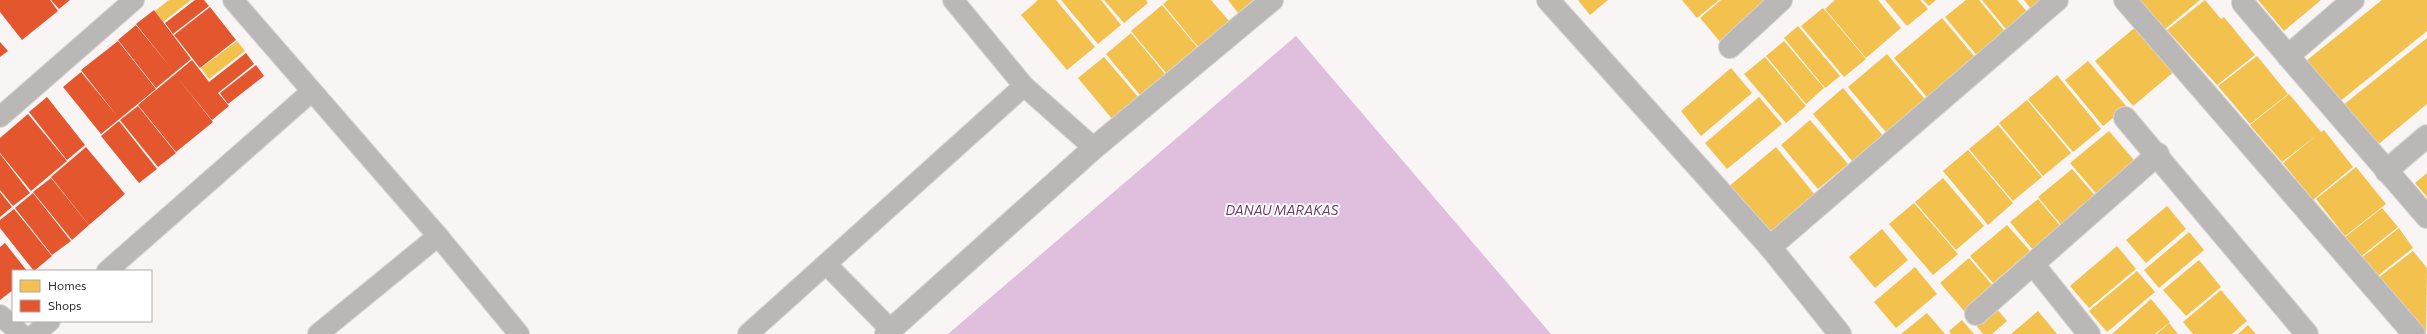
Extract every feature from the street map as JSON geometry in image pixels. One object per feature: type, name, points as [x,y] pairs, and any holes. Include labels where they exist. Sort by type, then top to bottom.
[{"type":"street","points":[[888,332],[1094,148],[1272,0]]},
{"type":"street","points":[[1548,0],[1770,247],[1840,334]]},
{"type":"street","points":[[1730,46],[1780,0]]},
{"type":"street","points":[[1770,247],[2058,0]]},
{"type":"street","points":[[2125,0],[2414,334]]},
{"type":"street","points":[[2288,56],[2353,0]]},
{"type":"street","points":[[2242,3],[2427,217]]},
{"type":"street","points":[[2125,118],[2158,154],[2307,334]]},
{"type":"street","points":[[2386,171],[2427,136]]},
{"type":"street","points":[[1976,314],[2158,154]]},
{"type":"street","points":[[2033,264],[2089,334]]},
{"type":"lane","points":[[0,117],[134,0]]},
{"type":"lane","points":[[233,0],[311,92],[438,236],[519,334]]},
{"type":"lane","points":[[953,0],[1024,86],[1094,148]]},
{"type":"lane","points":[[748,334],[1024,86]]},
{"type":"lane","points":[[108,270],[311,92]]},
{"type":"lane","points":[[318,334],[438,236]]},
{"type":"lane","points":[[826,264],[888,332]]},
{"type":"lane","points":[[0,315],[21,334]]},
{"type":"lane","points":[[35,334],[49,322]]},
{"type":"water","name":"DANAU MARAKAS","points":[[1296,36],[1551,334],[948,334]]},
{"type":"building: Homes","points":[[169,0],[191,0],[163,22],[155,11]]},
{"type":"building: Homes","points":[[1038,0],[1056,0],[1095,47],[1067,70],[1021,15]]},
{"type":"building: Homes","points":[[1061,0],[1101,0],[1121,25],[1098,44]]},
{"type":"building: Homes","points":[[1104,0],[1146,0],[1148,3],[1124,23]]},
{"type":"building: Homes","points":[[1168,0],[1211,0],[1230,22],[1199,48],[1163,4]]},
{"type":"building: Homes","points":[[1228,0],[1253,0],[1238,13]]},
{"type":"building: Homes","points":[[1578,0],[1608,0],[1590,15]]},
{"type":"building: Homes","points":[[1682,0],[1719,0],[1697,18]]},
{"type":"building: Homes","points":[[1721,0],[1766,0],[1723,45],[1700,18]]},
{"type":"building: Homes","points":[[1835,0],[1878,0],[1901,28],[1866,58],[1825,9]]},
{"type":"building: Homes","points":[[1885,0],[1920,0],[1928,9],[1907,26]]},
{"type":"building: Homes","points":[[1923,0],[1936,0],[1929,6]]},
{"type":"building: Homes","points":[[1966,0],[1979,0],[2008,35],[1980,59],[1945,17]]},
{"type":"building: Homes","points":[[1982,0],[2017,0],[2031,16],[2010,34]]},
{"type":"building: Homes","points":[[2024,0],[2052,0],[2035,14]]},
{"type":"building: Homes","points":[[2139,0],[2200,0],[2164,30]]},
{"type":"building: Homes","points":[[2205,0],[2221,19],[2224,17],[2255,55],[2217,85],[2167,30]]},
{"type":"building: Homes","points":[[2258,0],[2321,0],[2284,31]]},
{"type":"building: Homes","points":[[2382,0],[2427,0],[2427,31],[2339,102],[2306,61]]},
{"type":"building: Homes","points":[[1162,5],[1197,47],[1166,73],[1131,31]]},
{"type":"building: Homes","points":[[1823,8],[1866,59],[1844,77],[1801,26]]},
{"type":"building: Homes","points":[[1942,18],[1980,63],[1932,103],[1894,58]]},
{"type":"building: Homes","points":[[2138,25],[2176,70],[2133,106],[2095,61]]},
{"type":"building: Homes","points":[[1798,26],[1840,76],[1825,88],[1784,38]]},
{"type":"building: Homes","points":[[1131,33],[1165,74],[1140,95],[1106,54]]},
{"type":"building: Homes","points":[[2427,38],[2427,104],[2375,147],[2342,106]]},
{"type":"building: Homes","points":[[237,41],[245,51],[209,79],[201,68]]},
{"type":"building: Homes","points":[[1784,41],[1824,88],[1806,104],[1766,56]]},
{"type":"building: Homes","points":[[1887,54],[1929,104],[1890,137],[1848,87]]},
{"type":"building: Homes","points":[[2257,56],[2288,94],[2250,124],[2218,86]]},
{"type":"building: Homes","points":[[1104,57],[1139,98],[1113,120],[1078,78]]},
{"type":"building: Homes","points":[[1765,57],[1806,106],[1786,123],[1744,74]]},
{"type":"building: Homes","points":[[2088,61],[2127,107],[2103,126],[2065,80]]},
{"type":"building: Homes","points":[[1731,68],[1752,93],[1701,136],[1681,111]]},
{"type":"building: Homes","points":[[2057,75],[2101,129],[2073,152],[2028,99]]},
{"type":"building: Homes","points":[[1843,88],[1884,137],[1853,162],[1813,114]]},
{"type":"building: Homes","points":[[2289,94],[2321,132],[2324,130],[2353,167],[2313,200],[2283,163],[2317,135],[2282,162],[2250,125]]},
{"type":"building: Homes","points":[[1759,97],[1782,124],[1727,169],[1705,143]]},
{"type":"building: Homes","points":[[2027,100],[2071,153],[2043,176],[1999,123]]},
{"type":"building: Homes","points":[[1810,120],[1848,164],[1818,189],[1781,145]]},
{"type":"building: Homes","points":[[1998,125],[2042,177],[2013,201],[1969,149]]},
{"type":"building: Homes","points":[[2109,131],[2139,166],[2100,198],[2070,163]]},
{"type":"building: Homes","points":[[1776,147],[1816,196],[1768,237],[1727,188]]},
{"type":"building: Homes","points":[[1968,150],[2013,203],[1988,225],[1943,171]]},
{"type":"building: Homes","points":[[2356,167],[2386,204],[2345,236],[2316,199]]},
{"type":"building: Homes","points":[[2072,169],[2097,198],[2063,227],[2038,197]]},
{"type":"building: Homes","points":[[2427,173],[2427,197],[2415,183]]},
{"type":"building: Homes","points":[[1943,178],[1984,226],[1956,250],[1915,202]]},
{"type":"building: Homes","points":[[2038,199],[2062,228],[2034,251],[2010,222]]},
{"type":"building: Homes","points":[[1914,203],[1958,254],[1933,275],[1889,224]]},
{"type":"building: Homes","points":[[2167,206],[2186,229],[2146,263],[2126,240]]},
{"type":"building: Homes","points":[[2382,208],[2398,227],[2359,258],[2344,238]]},
{"type":"building: Homes","points":[[2007,225],[2030,251],[1993,283],[1970,256]]},
{"type":"building: Homes","points":[[2399,228],[2413,248],[2375,278],[2360,259]]},
{"type":"building: Homes","points":[[1882,229],[1908,260],[1875,288],[1849,257]]},
{"type":"building: Homes","points":[[2189,232],[2204,250],[2159,288],[2144,270]]},
{"type":"building: Homes","points":[[2117,246],[2136,269],[2089,308],[2070,286]]},
{"type":"building: Homes","points":[[2413,251],[2427,268],[2426,334],[2422,334],[2374,281]]},
{"type":"building: Homes","points":[[1969,258],[1994,287],[1965,312],[1940,283]]},
{"type":"building: Homes","points":[[2199,260],[2221,287],[2186,316],[2163,290]]},
{"type":"building: Homes","points":[[1915,267],[1937,294],[1896,328],[1874,302]]},
{"type":"building: Homes","points":[[2137,271],[2155,292],[2107,332],[2089,311]]},
{"type":"building: Homes","points":[[2221,290],[2247,321],[2232,334],[2193,334],[2183,322]]},
{"type":"building: Homes","points":[[2151,299],[2170,322],[2155,334],[2112,334]]},
{"type":"building: Homes","points":[[1996,308],[2007,321],[1992,334],[1983,334],[1976,325]]},
{"type":"building: Homes","points":[[2038,311],[2057,334],[2011,334]]},
{"type":"building: Homes","points":[[1927,313],[1945,334],[1901,334]]},
{"type":"building: Homes","points":[[1962,320],[1974,334],[1951,334],[1949,331]]},
{"type":"building: Homes","points":[[2169,323],[2178,334],[2157,334]]},
{"type":"building: Homes","points":[[2248,325],[2256,334],[2238,334]]},
{"type":"building: Shops","points":[[0,0],[50,0],[58,11],[22,40],[0,12]]},
{"type":"building: Shops","points":[[51,0],[70,0],[59,9]]},
{"type":"building: Shops","points":[[195,0],[204,0],[209,6],[173,34],[165,23]]},
{"type":"building: Shops","points":[[210,7],[236,40],[200,68],[174,35]]},
{"type":"building: Shops","points":[[154,10],[191,59],[156,88],[118,40],[136,25],[171,68],[136,24]]},
{"type":"building: Shops","points":[[118,41],[156,89],[101,134],[63,87],[81,72],[118,117],[81,70]]},
{"type":"building: Shops","points":[[0,42],[8,51],[0,57]]},
{"type":"building: Shops","points":[[246,53],[254,64],[218,93],[229,106],[212,120],[176,76],[213,122],[176,152],[138,105],[192,60],[209,82]]},
{"type":"building: Shops","points":[[256,65],[264,76],[228,104],[220,93]]},
{"type":"building: Shops","points":[[47,97],[85,145],[67,160],[29,112]]},
{"type":"building: Shops","points":[[138,106],[176,153],[158,167],[120,120]]},
{"type":"building: Shops","points":[[28,114],[67,161],[31,191],[0,153],[0,138]]},
{"type":"building: Shops","points":[[119,121],[157,169],[139,183],[101,136]]},
{"type":"building: Shops","points":[[86,147],[125,194],[89,225],[51,177]]},
{"type":"building: Shops","points":[[0,154],[30,193],[13,206],[0,190]]},
{"type":"building: Shops","points":[[51,178],[89,225],[72,240],[33,192]]},
{"type":"building: Shops","points":[[0,192],[12,207],[0,217]]},
{"type":"building: Shops","points":[[33,193],[71,241],[52,255],[15,208]]},
{"type":"building: Shops","points":[[14,209],[52,256],[33,270],[0,228],[0,220]]},
{"type":"building: Shops","points":[[5,243],[26,270],[12,270],[12,291],[0,300],[0,247]]}]
